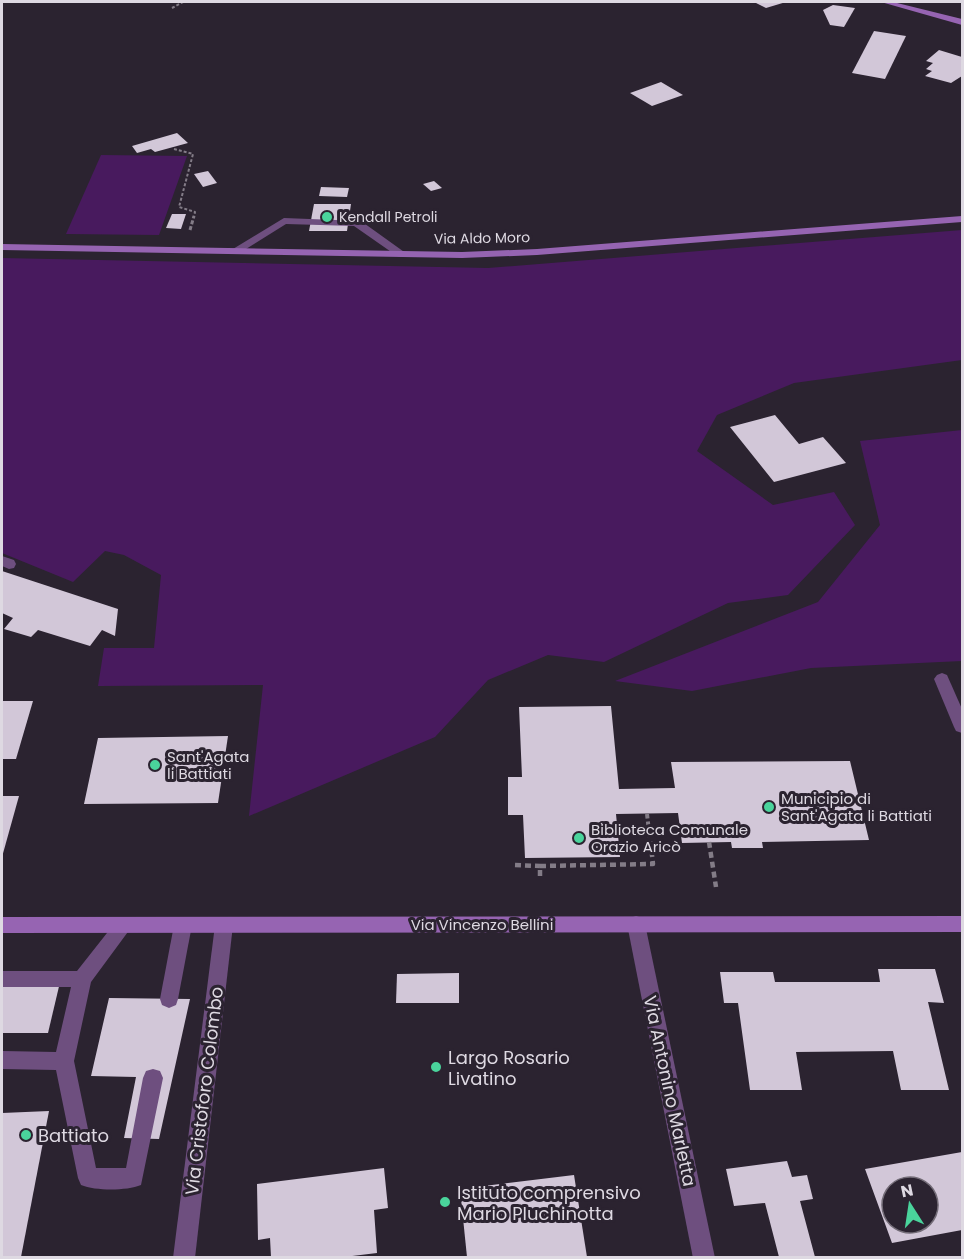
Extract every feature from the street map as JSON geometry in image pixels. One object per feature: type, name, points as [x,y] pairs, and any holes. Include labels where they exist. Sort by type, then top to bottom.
[{"type":"main road","points":[[885,2],[961,20]]},
{"type":"main road","name":"Via Aldo Moro","points":[[2,247],[401,254],[537,252],[963,219]]},
{"type":"main road","name":"Via Vincenzo Bellini","points":[[2,925],[963,924]]},
{"type":"street","points":[[234,252],[284,221],[357,223],[401,254]]},
{"type":"street","points":[[942,679],[963,727]]},
{"type":"street","name":"Via Antonino Marletta","points":[[636,924],[704,1257]]},
{"type":"street","points":[[124,925],[82,979],[64,1061],[88,1178],[134,1178],[153,1078]]},
{"type":"street","points":[[169,999],[183,925]]},
{"type":"street","name":"Via Cristoforo Colombo","points":[[184,1257],[224,925]]},
{"type":"street","points":[[2,979],[82,979]]},
{"type":"street","points":[[2,1060],[64,1061]]},
{"type":"path","points":[[172,8],[183,2]]},
{"type":"path","points":[[174,148],[193,154],[179,207],[195,212],[189,236]]},
{"type":"path","points":[[515,866],[653,864],[647,814]]},
{"type":"path","points":[[709,842],[716,887]]},
{"type":"path","points":[[540,866],[540,876]]},
{"type":"shaded area","points":[[101,155],[187,156],[159,235],[66,234]]},
{"type":"shaded area","points":[[962,230],[962,360],[794,383],[717,415],[697,451],[773,505],[834,492],[855,525],[788,595],[728,603],[604,662],[548,655],[488,680],[435,737],[249,816],[263,685],[98,686],[104,648],[154,648],[161,575],[124,555],[105,551],[73,582],[2,553],[2,258],[488,268]]},
{"type":"shaded area","points":[[962,430],[962,661],[811,668],[692,691],[615,681],[818,602],[880,525],[860,441]]},
{"type":"building","points":[[754,2],[786,2],[766,8]]},
{"type":"building","points":[[833,5],[855,8],[844,27],[830,25],[823,10]]},
{"type":"building","points":[[874,31],[906,36],[885,79],[852,73]]},
{"type":"building","points":[[939,50],[962,57],[962,76],[951,83],[925,76],[932,71],[926,69],[933,63],[926,61]]},
{"type":"building","points":[[661,82],[683,95],[652,106],[630,93]]},
{"type":"building","points":[[177,133],[188,143],[155,152],[151,149],[137,153],[132,146]]},
{"type":"building","points":[[208,171],[217,183],[203,187],[194,174]]},
{"type":"building","points":[[434,181],[442,188],[431,191],[423,184]]},
{"type":"building","points":[[321,187],[349,188],[347,197],[319,196]]},
{"type":"building","points":[[314,204],[351,204],[347,231],[309,231]]},
{"type":"building","points":[[172,214],[186,214],[181,229],[166,228]]},
{"type":"building","points":[[775,415],[799,444],[823,437],[846,463],[774,482],[730,427]]},
{"type":"building","points":[[2,571],[118,609],[115,636],[102,630],[90,646],[38,630],[31,637],[4,629],[13,618],[2,613]]},
{"type":"building","points":[[2,701],[33,701],[16,759],[2,759]]},
{"type":"building","points":[[611,706],[619,789],[675,788],[671,762],[850,761],[869,840],[762,842],[763,848],[732,848],[731,842],[682,843],[678,813],[616,814],[620,857],[525,858],[523,815],[508,815],[508,777],[522,777],[519,707]]},
{"type":"building","points":[[228,736],[218,803],[84,804],[98,738]]},
{"type":"building","points":[[2,796],[19,796],[2,857]]},
{"type":"building","points":[[878,969],[935,969],[944,1003],[928,1002],[949,1090],[901,1090],[893,1051],[796,1052],[802,1090],[750,1090],[738,1003],[724,1003],[720,972],[773,972],[775,982],[880,982]]},
{"type":"building","points":[[459,973],[459,1003],[396,1003],[397,974]]},
{"type":"building","points":[[2,978],[61,978],[48,1033],[2,1033]]},
{"type":"building","points":[[109,998],[190,999],[159,1139],[124,1138],[136,1077],[91,1076]]},
{"type":"building","points":[[49,1111],[21,1257],[2,1257],[2,1113]]},
{"type":"building","points":[[962,1152],[962,1230],[940,1234],[940,1175],[880,1175],[880,1210],[865,1169]]},
{"type":"building","points":[[787,1161],[792,1177],[807,1175],[813,1199],[800,1201],[815,1257],[779,1257],[765,1203],[734,1206],[726,1169]]},
{"type":"building","points":[[384,1168],[388,1208],[374,1210],[377,1253],[344,1257],[271,1257],[270,1238],[258,1240],[257,1184]]},
{"type":"building","points":[[574,1175],[587,1257],[467,1257],[460,1189]]},
{"type":"building","points":[[889,1235],[935,1235],[892,1243]]},
{"type":"place","name":"Kendall Petroli","points":[[327,217]]},
{"type":"place","name":"Sant'Agata li Battiati","points":[[155,765]]},
{"type":"place","name":"Municipio di Sant'Agata li Battiati","points":[[769,807]]},
{"type":"place","name":"Biblioteca Comunale Orazio Aricò","points":[[579,838]]},
{"type":"place","name":"Largo Rosario Livatino","points":[[436,1067]]},
{"type":"place","name":"Battiato","points":[[26,1135]]},
{"type":"place","name":"Istituto comprensivo Mario Pluchinotta","points":[[445,1202]]}]
